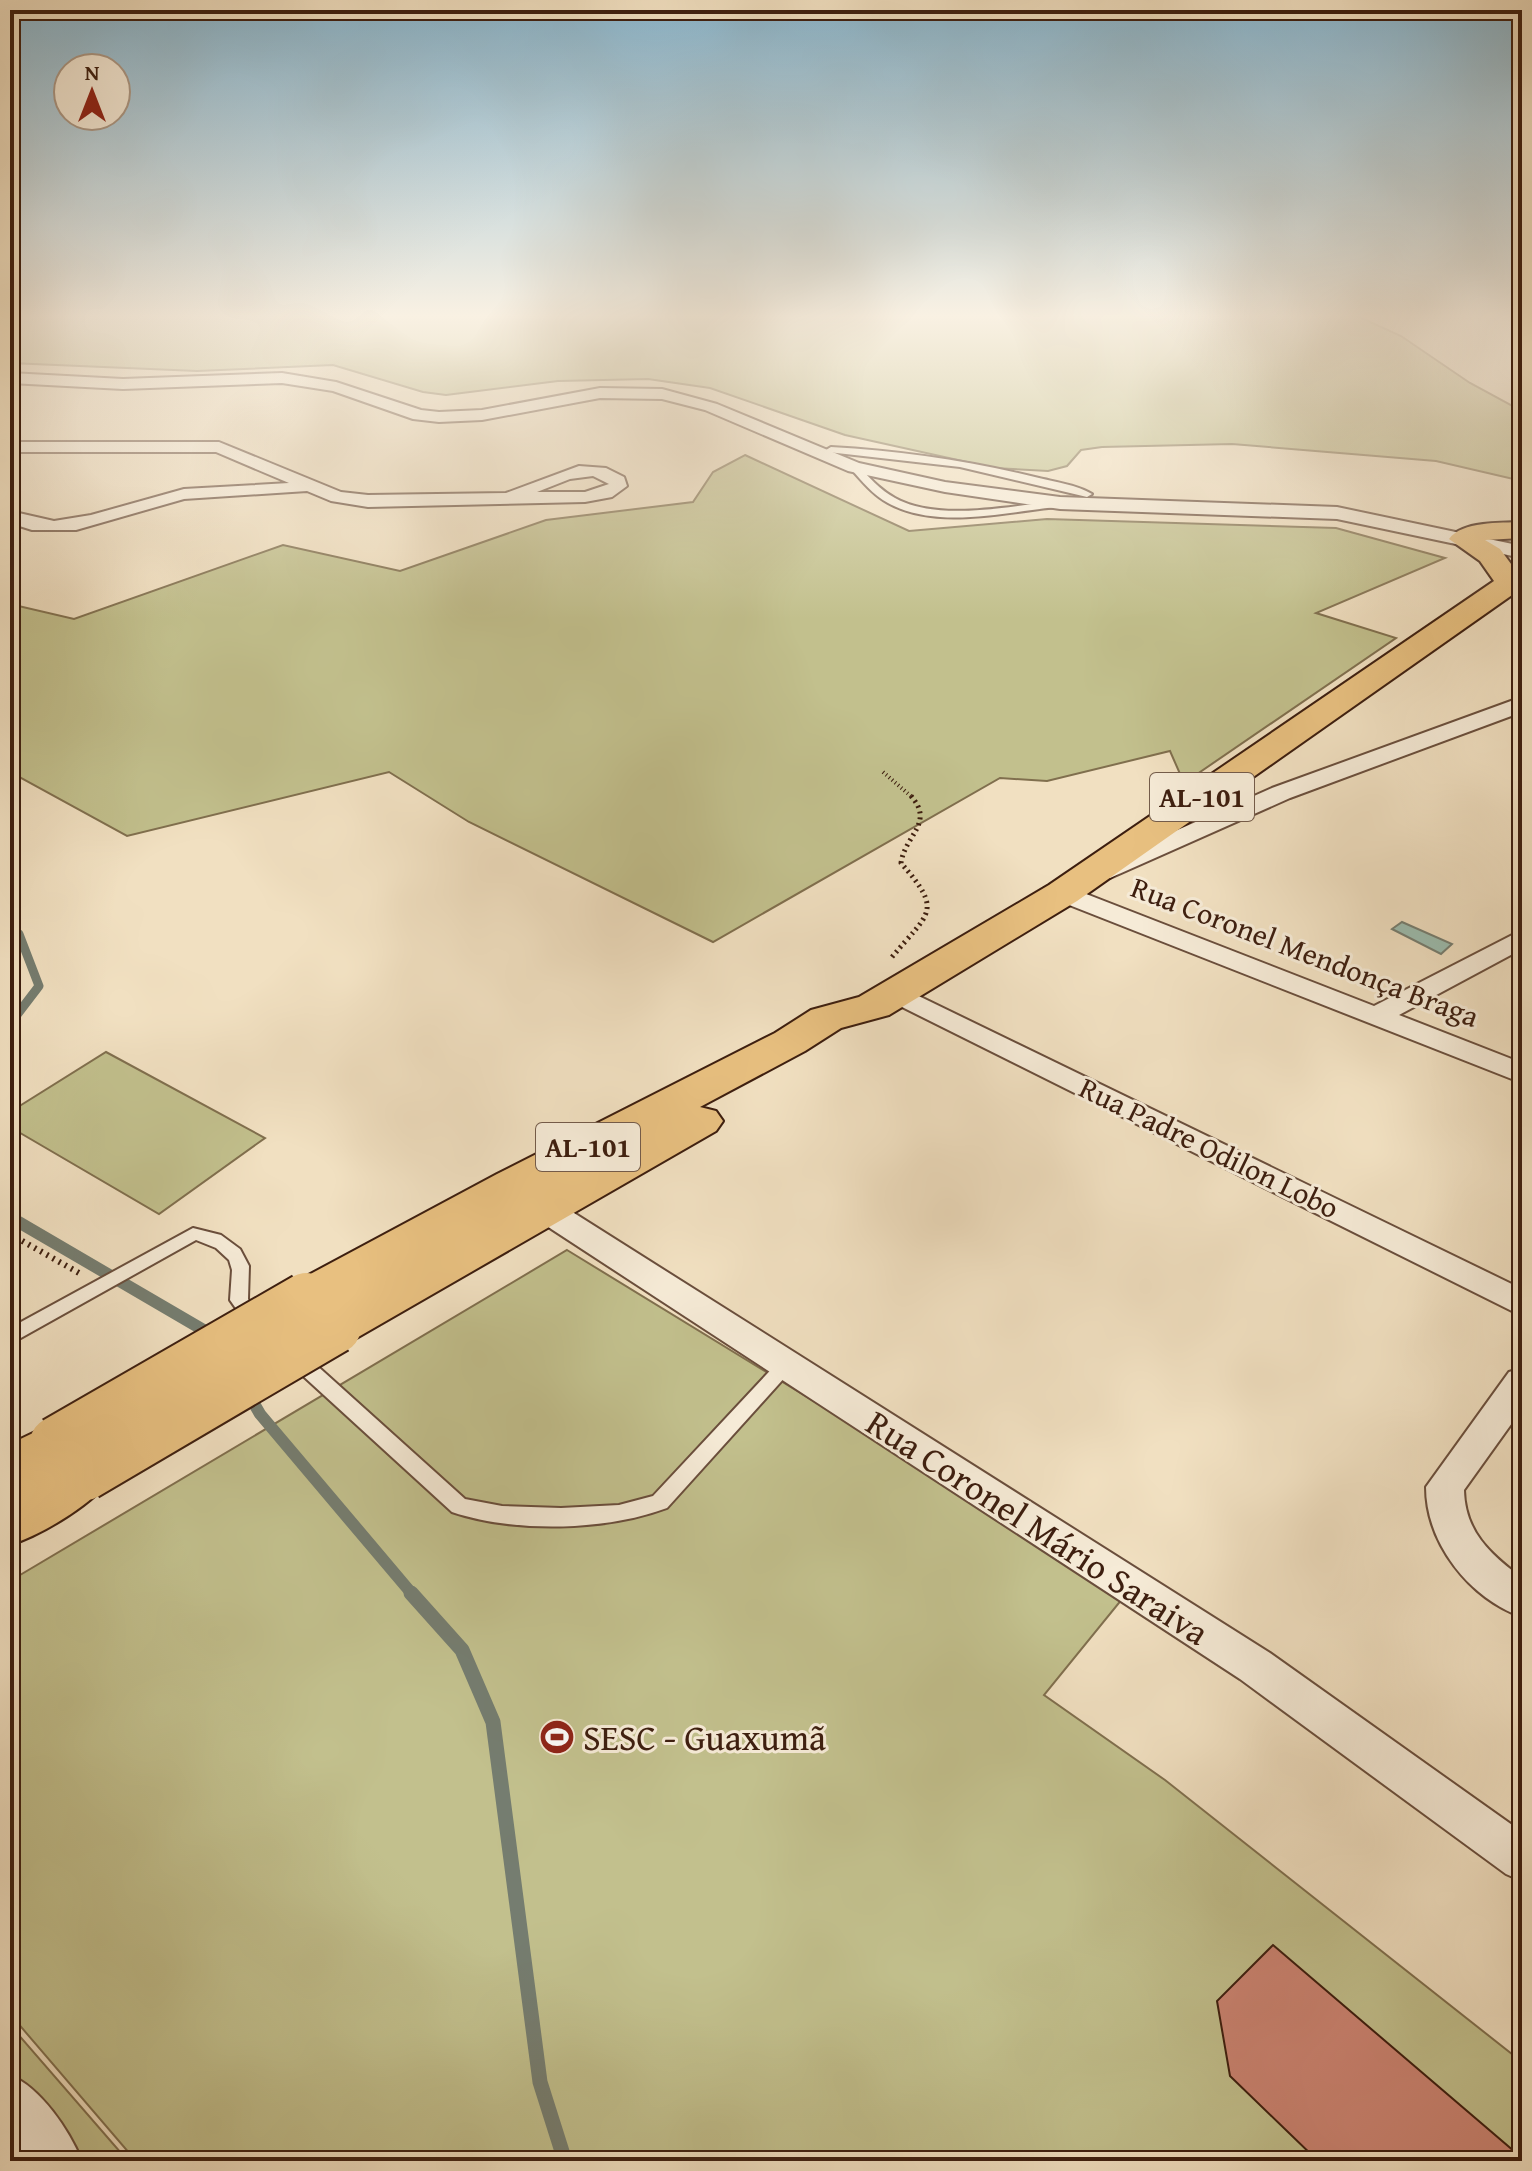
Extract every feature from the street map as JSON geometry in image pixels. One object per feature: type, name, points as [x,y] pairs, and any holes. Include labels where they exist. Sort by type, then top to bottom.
[{"type":"main road","points":[[1470,535],[1522,530]]},
{"type":"main road","points":[[1470,535],[1490,555],[1518,570]]},
{"type":"main road","name":"AL-101","points":[[10,1522],[70,1458],[320,1313],[514,1185],[790,1042],[826,1019],[885,1000],[1074,886],[1518,570]]},
{"type":"main road","name":"AL-101","points":[[320,1313],[544,1209],[852,1035],[885,1000]]},
{"type":"main road","name":"AL-101","points":[[10,1471],[70,1458]]},
{"type":"street","points":[[432,416],[454,416]]},
{"type":"street","points":[[733,416],[854,467],[945,487],[1060,503],[1337,513],[1470,535],[1522,539]]},
{"type":"street","points":[[800,443],[963,477],[1087,494],[1324,505],[1470,535]]},
{"type":"street","points":[[10,447],[219,447],[351,500],[512,497]]},
{"type":"street","points":[[10,517],[30,526],[57,528],[170,496],[288,490],[308,485]]},
{"type":"street","points":[[1074,886],[1281,793],[1522,704]]},
{"type":"street","name":"Rua Coronel Mendonça Braga","points":[[1074,886],[1522,1074]]},
{"type":"street","points":[[1378,1015],[1522,938]]},
{"type":"street","name":"Rua Padre Odilon Lobo","points":[[885,1000],[1522,1304]]},
{"type":"street","name":"Rua Coronel Mário Saraiva","points":[[544,1209],[1255,1666],[1522,1859]]},
{"type":"street","points":[[1506,1590],[1463,1551],[1450,1529],[1443,1506],[1445,1487],[1522,1382]]},
{"type":"street","points":[[10,2100],[56,2161]]},
{"type":"lane","points":[[854,467],[889,500],[918,510],[960,511],[1060,503]]},
{"type":"lane","points":[[10,1337],[182,1237],[204,1234],[213,1237],[237,1257],[240,1264],[242,1308],[459,1506],[474,1512],[537,1515],[626,1514],[645,1510],[660,1502],[787,1365]]},
{"type":"path","points":[[883,772],[908,793],[922,812],[922,827],[908,844],[901,863],[924,889],[929,901],[928,913],[890,960],[885,1000]]},
{"type":"path","points":[[10,1234],[105,1282]]},
{"type":"shaded area","points":[[791,416],[1522,416],[1522,481],[1436,461],[1232,444],[1102,447],[1081,450],[1067,466],[1048,471],[994,468],[845,435]]},
{"type":"shaded area","points":[[745,455],[909,531],[1047,519],[1336,528],[1445,558],[1316,613],[1396,638],[1184,783],[1170,751],[1047,781],[1000,778],[713,942],[469,822],[389,772],[127,836],[10,772],[10,604],[74,619],[283,545],[400,571],[546,520],[693,502],[713,472]]},
{"type":"shaded area","points":[[1402,922],[1452,944],[1441,954],[1392,929]]},
{"type":"shaded area","points":[[106,1052],[265,1138],[159,1214],[10,1127],[10,1112]]},
{"type":"shaded area","name":"SESC - Guaxumã","points":[[567,1250],[1127,1593],[1044,1695],[1165,1780],[1522,2062],[1522,2161],[136,2161],[10,2014],[10,1581]]},
{"type":"shaded area","points":[[10,2025],[128,2161],[10,2161]]},
{"type":"building","points":[[1273,1945],[1522,2161],[1318,2161],[1230,2076],[1217,2001]]},
{"type":"waterway","points":[[10,928],[19,934],[39,986],[10,1024]]},
{"type":"waterway","points":[[10,1217],[212,1335]]},
{"type":"waterway","points":[[248,1393],[260,1414],[413,1595]]},
{"type":"waterway","points":[[411,1593],[462,1650],[493,1722],[540,2082],[565,2161]]},
{"type":"place","name":"SESC - Guaxumã","points":[[557,1737]]}]
